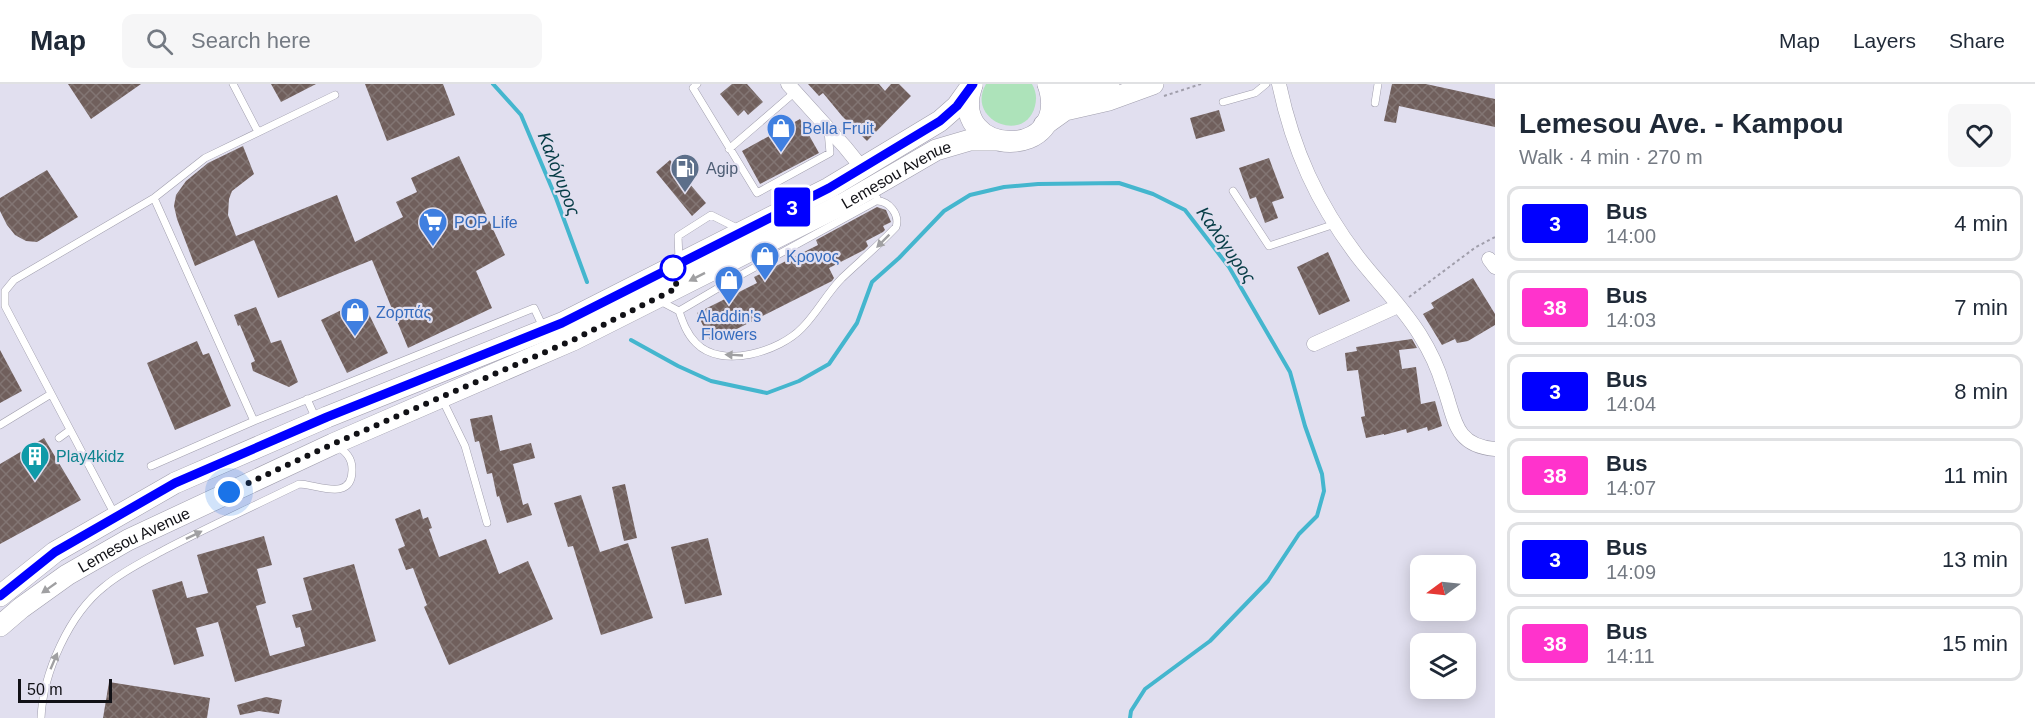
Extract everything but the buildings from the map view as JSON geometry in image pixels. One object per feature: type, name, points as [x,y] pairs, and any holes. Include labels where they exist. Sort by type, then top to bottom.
[{"type":"main road","points":[[1048,84],[1066,91],[1084,90],[1109,84]]},
{"type":"main road","points":[[1044,125],[1052,105],[1048,84]]},
{"type":"main road","name":"Lemesou Avenue","points":[[0,626],[67,575],[128,540],[333,444],[573,340],[843,204],[878,191],[916,160],[946,146],[970,140],[995,140],[1009,143],[1022,141],[1034,135],[1065,110],[1101,102],[1153,84]]},
{"type":"main road","points":[[972,85],[969,102],[972,118],[981,131],[995,140]]},
{"type":"main road","name":"Lemesou Avenue","points":[[0,596],[55,552],[115,515],[175,483],[317,422],[545,330],[680,265],[829,188],[940,121],[957,106],[972,85]]},
{"type":"street","points":[[1279,84],[1287,120],[1302,164],[1313,187],[1356,254],[1415,328],[1429,350],[1444,385],[1455,424],[1461,434],[1477,447],[1495,449]]},
{"type":"street","points":[[791,88],[862,168]]},
{"type":"street","points":[[1314,344],[1398,306]]},
{"type":"lane","points":[[233,84],[258,132]]},
{"type":"lane","points":[[697,84],[693,88],[757,193],[830,153],[827,126]]},
{"type":"lane","points":[[1223,102],[1255,93],[1266,84]]},
{"type":"lane","points":[[1375,103],[1378,84]]},
{"type":"lane","points":[[729,149],[791,88]]},
{"type":"lane","points":[[115,515],[5,306],[5,291],[14,280],[154,198],[205,158],[335,95]]},
{"type":"lane","points":[[656,298],[679,311],[686,330],[697,344],[719,354],[743,356],[758,353],[786,341],[802,328],[842,278],[896,227],[898,221],[895,213],[886,202],[880,200],[878,191],[679,311]]},
{"type":"lane","points":[[1233,191],[1269,246],[1335,224]]},
{"type":"lane","points":[[154,198],[254,421]]},
{"type":"lane","points":[[680,265],[678,236],[711,215],[744,232]]},
{"type":"lane","points":[[151,466],[307,399],[534,308],[545,330]]},
{"type":"lane","points":[[0,425],[51,394]]},
{"type":"lane","points":[[441,397],[465,446],[487,523]]},
{"type":"lane","points":[[307,399],[317,422]]},
{"type":"lane","points":[[59,438],[70,430]]},
{"type":"lane","points":[[41,718],[42,704],[52,664],[84,607],[104,586],[190,536],[299,484],[331,490],[341,488],[351,478],[351,461],[343,450],[333,444]]},
{"type":"path","points":[[1398,306],[1476,247],[1495,237]]},
{"type":"green space","points":[[986,84],[1032,84],[1036,100],[1029,118],[1020,124],[1010,126],[990,117],[983,108],[982,97]]},
{"type":"waterway","name":"Καλόγυρος","points":[[493,84],[521,115],[556,198],[587,282]]},
{"type":"waterway","name":"Καλόγυρος","points":[[631,340],[711,381],[767,393],[799,381],[829,364],[857,323],[872,282],[899,258],[944,211],[970,195],[1004,187],[1038,184],[1119,183],[1153,194],[1185,210],[1229,267],[1290,372],[1305,426],[1322,474],[1324,491],[1317,516],[1299,534],[1268,581],[1210,641],[1145,689],[1131,711],[1130,718]]},
{"type":"bus line","name":"3","points":[[0,596],[55,552],[115,515],[175,483],[327,417],[562,323],[829,188],[940,121],[957,106],[973,84]]},
{"type":"place","name":"Bella Fruit","points":[[781,154]]},
{"type":"place","name":"Agip","points":[[685,194]]},
{"type":"place","name":"POP Life","points":[[433,248]]},
{"type":"place","name":"Κρονος","points":[[765,282]]},
{"type":"place","name":"Aladdin's Flowers","points":[[729,306]]},
{"type":"place","name":"Ζορπάς","points":[[355,338]]},
{"type":"place","name":"Play4kidz","points":[[35,482]]},
{"type":"route","points":[[229,492],[333,444],[573,340],[677,288],[673,268]]}]
